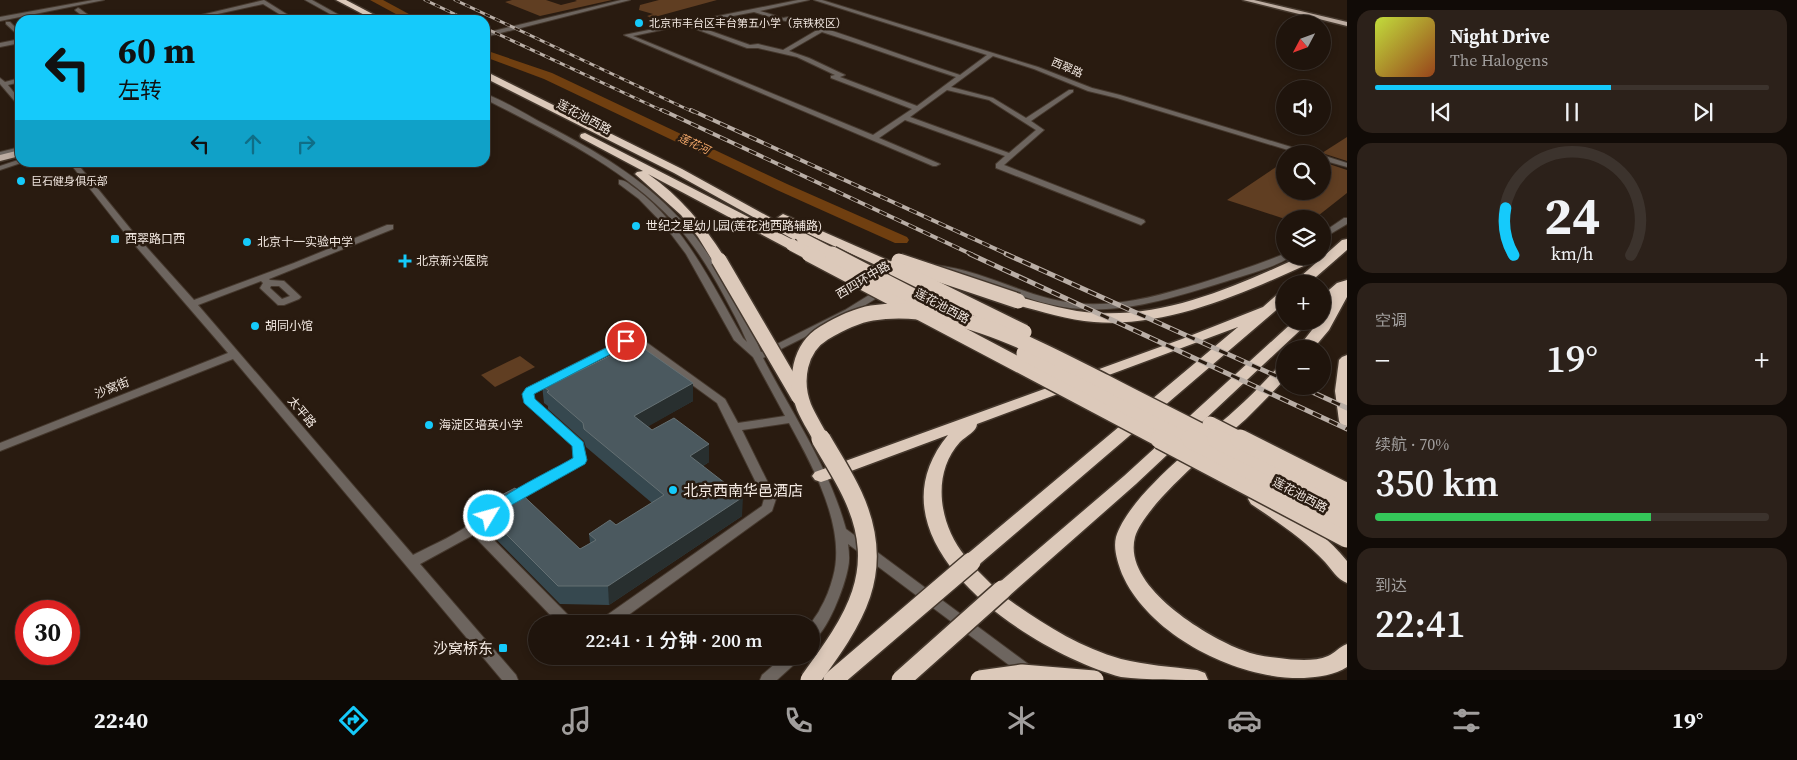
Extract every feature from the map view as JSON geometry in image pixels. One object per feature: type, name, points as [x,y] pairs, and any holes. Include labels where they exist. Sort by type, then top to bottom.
[{"type":"highway","points":[[340,0],[370,15]]},
{"type":"highway","points":[[328,1],[355,15]]},
{"type":"highway","points":[[490,77],[527,100]]},
{"type":"highway","points":[[490,85],[527,100]]},
{"type":"highway","name":"莲花池西路","points":[[527,100],[593,140],[1347,520]]},
{"type":"highway","name":"莲花池西路","points":[[527,100],[678,171],[798,242],[1195,458],[1347,538]]},
{"type":"highway","points":[[593,140],[652,182],[673,200],[692,219],[710,243],[798,412],[859,507],[866,534],[867,561],[864,592],[853,619],[810,680]]},
{"type":"highway","points":[[678,171],[830,239],[896,264],[1018,301],[1075,315],[1106,318],[1157,314],[1198,304],[1292,265]]},
{"type":"highway","points":[[1331,248],[1347,242]]},
{"type":"highway","points":[[1309,275],[1347,242]]},
{"type":"highway","points":[[896,264],[1347,493]]},
{"type":"highway","points":[[1198,304],[1261,267]]},
{"type":"highway","points":[[1331,296],[1347,283]]},
{"type":"highway","points":[[1313,340],[1322,330],[1347,283]]},
{"type":"highway","points":[[834,680],[1091,458],[1276,303]]},
{"type":"highway","points":[[821,476],[1035,396],[1187,342],[1270,308]]},
{"type":"highway","points":[[798,412],[799,385],[804,355],[812,341],[826,330],[858,316],[876,313],[920,312],[947,316],[1003,333],[1047,353],[1347,505]]},
{"type":"highway","points":[[902,680],[1002,590],[1130,480],[1293,330]]},
{"type":"highway","points":[[1347,360],[1342,404],[1347,421]]},
{"type":"highway","points":[[1276,379],[1254,402],[1155,494],[1130,525],[1125,539],[1125,555],[1131,574],[1149,599],[1182,629],[1221,651],[1259,664],[1298,669],[1336,663],[1347,653]]},
{"type":"highway","points":[[988,414],[964,428],[950,443],[939,460],[932,481],[932,506],[941,534],[955,559],[977,584],[1006,609],[1038,631],[1074,650],[1112,665],[1152,674],[1197,680]]},
{"type":"highway","points":[[1195,458],[1305,531],[1341,566],[1347,575]]},
{"type":"highway","points":[[980,680],[990,677],[1035,673],[1094,680]]},
{"type":"main road","points":[[1246,0],[1347,24]]},
{"type":"main road","points":[[1273,0],[1347,17]]},
{"type":"main road","points":[[0,158],[15,154]]},
{"type":"main road","points":[[0,164],[15,160]]},
{"type":"street","points":[[21,15],[101,0]]},
{"type":"street","points":[[300,0],[327,15]]},
{"type":"street","points":[[308,0],[336,15]]},
{"type":"street","points":[[490,34],[628,0]]},
{"type":"street","points":[[806,0],[627,35],[936,164]]},
{"type":"street","name":"西翠路","points":[[816,0],[1057,75],[1090,90],[1118,96],[1280,145]]},
{"type":"street","points":[[206,15],[264,2],[285,15]]},
{"type":"street","points":[[78,10],[85,15]]},
{"type":"street","points":[[755,10],[783,20],[788,19],[824,29],[961,77]]},
{"type":"street","points":[[0,19],[15,16]]},
{"type":"street","points":[[8,23],[15,30]]},
{"type":"street","points":[[685,24],[749,47],[758,46],[797,54],[813,60],[819,66],[842,75],[833,78],[918,109]]},
{"type":"street","points":[[784,52],[824,29]]},
{"type":"street","points":[[0,45],[15,42]]},
{"type":"street","points":[[874,138],[918,109],[992,54]]},
{"type":"street","points":[[2,82],[15,81]]},
{"type":"street","points":[[2,82],[15,98]]},
{"type":"street","points":[[946,88],[991,99],[1040,130],[999,166],[1141,222]]},
{"type":"street","points":[[1026,121],[1071,91]]},
{"type":"street","points":[[490,99],[576,145],[622,174],[679,221],[703,253],[749,336],[758,357]]},
{"type":"street","points":[[490,105],[571,148],[615,176],[647,203],[668,224],[690,254],[739,340],[758,357],[798,412],[832,502],[841,532],[843,556],[839,581],[820,624]]},
{"type":"street","points":[[905,118],[1011,156]]},
{"type":"street","points":[[0,154],[15,150]]},
{"type":"street","points":[[1331,160],[1347,165]]},
{"type":"street","points":[[0,168],[15,164]]},
{"type":"street","name":"太平路","points":[[76,167],[130,234],[235,354],[511,680]]},
{"type":"street","points":[[1331,231],[1347,220]]},
{"type":"street","points":[[192,304],[266,280],[390,227]]},
{"type":"street","name":"西四环中路","points":[[758,357],[848,312],[911,273],[927,268],[956,271],[1049,302],[1097,309],[1128,307],[1261,267],[1276,261]]},
{"type":"street","points":[[412,562],[474,528],[504,504],[580,460],[579,445],[529,400],[528,394],[530,391],[626,341],[642,344],[721,401],[770,499],[768,508],[618,615]]},
{"type":"street","name":"沙窝街","points":[[0,447],[235,354]]},
{"type":"street","points":[[735,427],[798,412]]},
{"type":"street","points":[[474,528],[559,615]]},
{"type":"street","points":[[841,532],[1040,680]]},
{"type":"street","points":[[768,680],[784,665]]},
{"type":"shaded area","points":[[512,0],[546,0],[561,5],[577,1],[575,0],[612,0],[540,16],[505,2]]},
{"type":"shaded area","points":[[659,0],[717,0],[651,18],[647,16],[653,14],[639,10],[640,5]]},
{"type":"shaded area","points":[[1347,137],[1347,161],[1331,156],[1331,147]]},
{"type":"shaded area","points":[[1331,165],[1347,170],[1347,193],[1325,210],[1276,210],[1276,216],[1227,200],[1276,167],[1276,200],[1331,200]]},
{"type":"shaded area","points":[[520,356],[535,367],[495,387],[481,375]]},
{"type":"building","name":"北京西南华邑酒店","points":[[636,343],[693,383],[634,416],[652,430],[674,418],[709,444],[690,456],[743,497],[608,586],[558,586],[482,510],[494,499],[515,488],[580,549],[596,540],[589,534],[610,520],[616,525],[664,495],[584,429],[583,423],[547,392],[549,391],[542,385],[551,380],[555,383]]},
{"type":"waterway","name":"莲花河","points":[[375,0],[405,15]]},
{"type":"waterway","name":"莲花河","points":[[490,55],[548,76],[782,187],[901,240]]},
{"type":"railway","points":[[425,0],[456,15]]},
{"type":"railway","points":[[455,0],[487,15]]},
{"type":"railway","points":[[490,16],[693,112]]},
{"type":"railway","points":[[490,30],[665,112]]},
{"type":"railway","points":[[662,110],[973,255]]},
{"type":"railway","points":[[691,110],[1009,255]]},
{"type":"railway","points":[[970,254],[1347,429]]},
{"type":"railway","points":[[1006,254],[1276,376]]},
{"type":"railway","points":[[1319,395],[1347,408]]},
{"type":"place","name":"北京市丰台区丰台第五小学（京铁校区）","points":[[639,23]]},
{"type":"place","name":"巨石健身俱乐部","points":[[21,181]]},
{"type":"place","name":"世纪之星幼儿园(莲花池西路辅路)","points":[[636,226]]},
{"type":"place","name":"西翠路口西","points":[[115,239]]},
{"type":"place","name":"北京十一实验中学","points":[[247,242]]},
{"type":"place","name":"北京新兴医院","points":[[405,261]]},
{"type":"place","name":"胡同小馆","points":[[255,326]]},
{"type":"place","name":"海淀区培英小学","points":[[429,425]]},
{"type":"place","name":"北京西南华邑酒店","points":[[673,490]]},
{"type":"place","name":"沙窝桥东","points":[[503,648]]},
{"type":"route","points":[[489,516],[504,504],[580,460],[579,445],[529,400],[528,394],[530,391],[626,341]]}]
